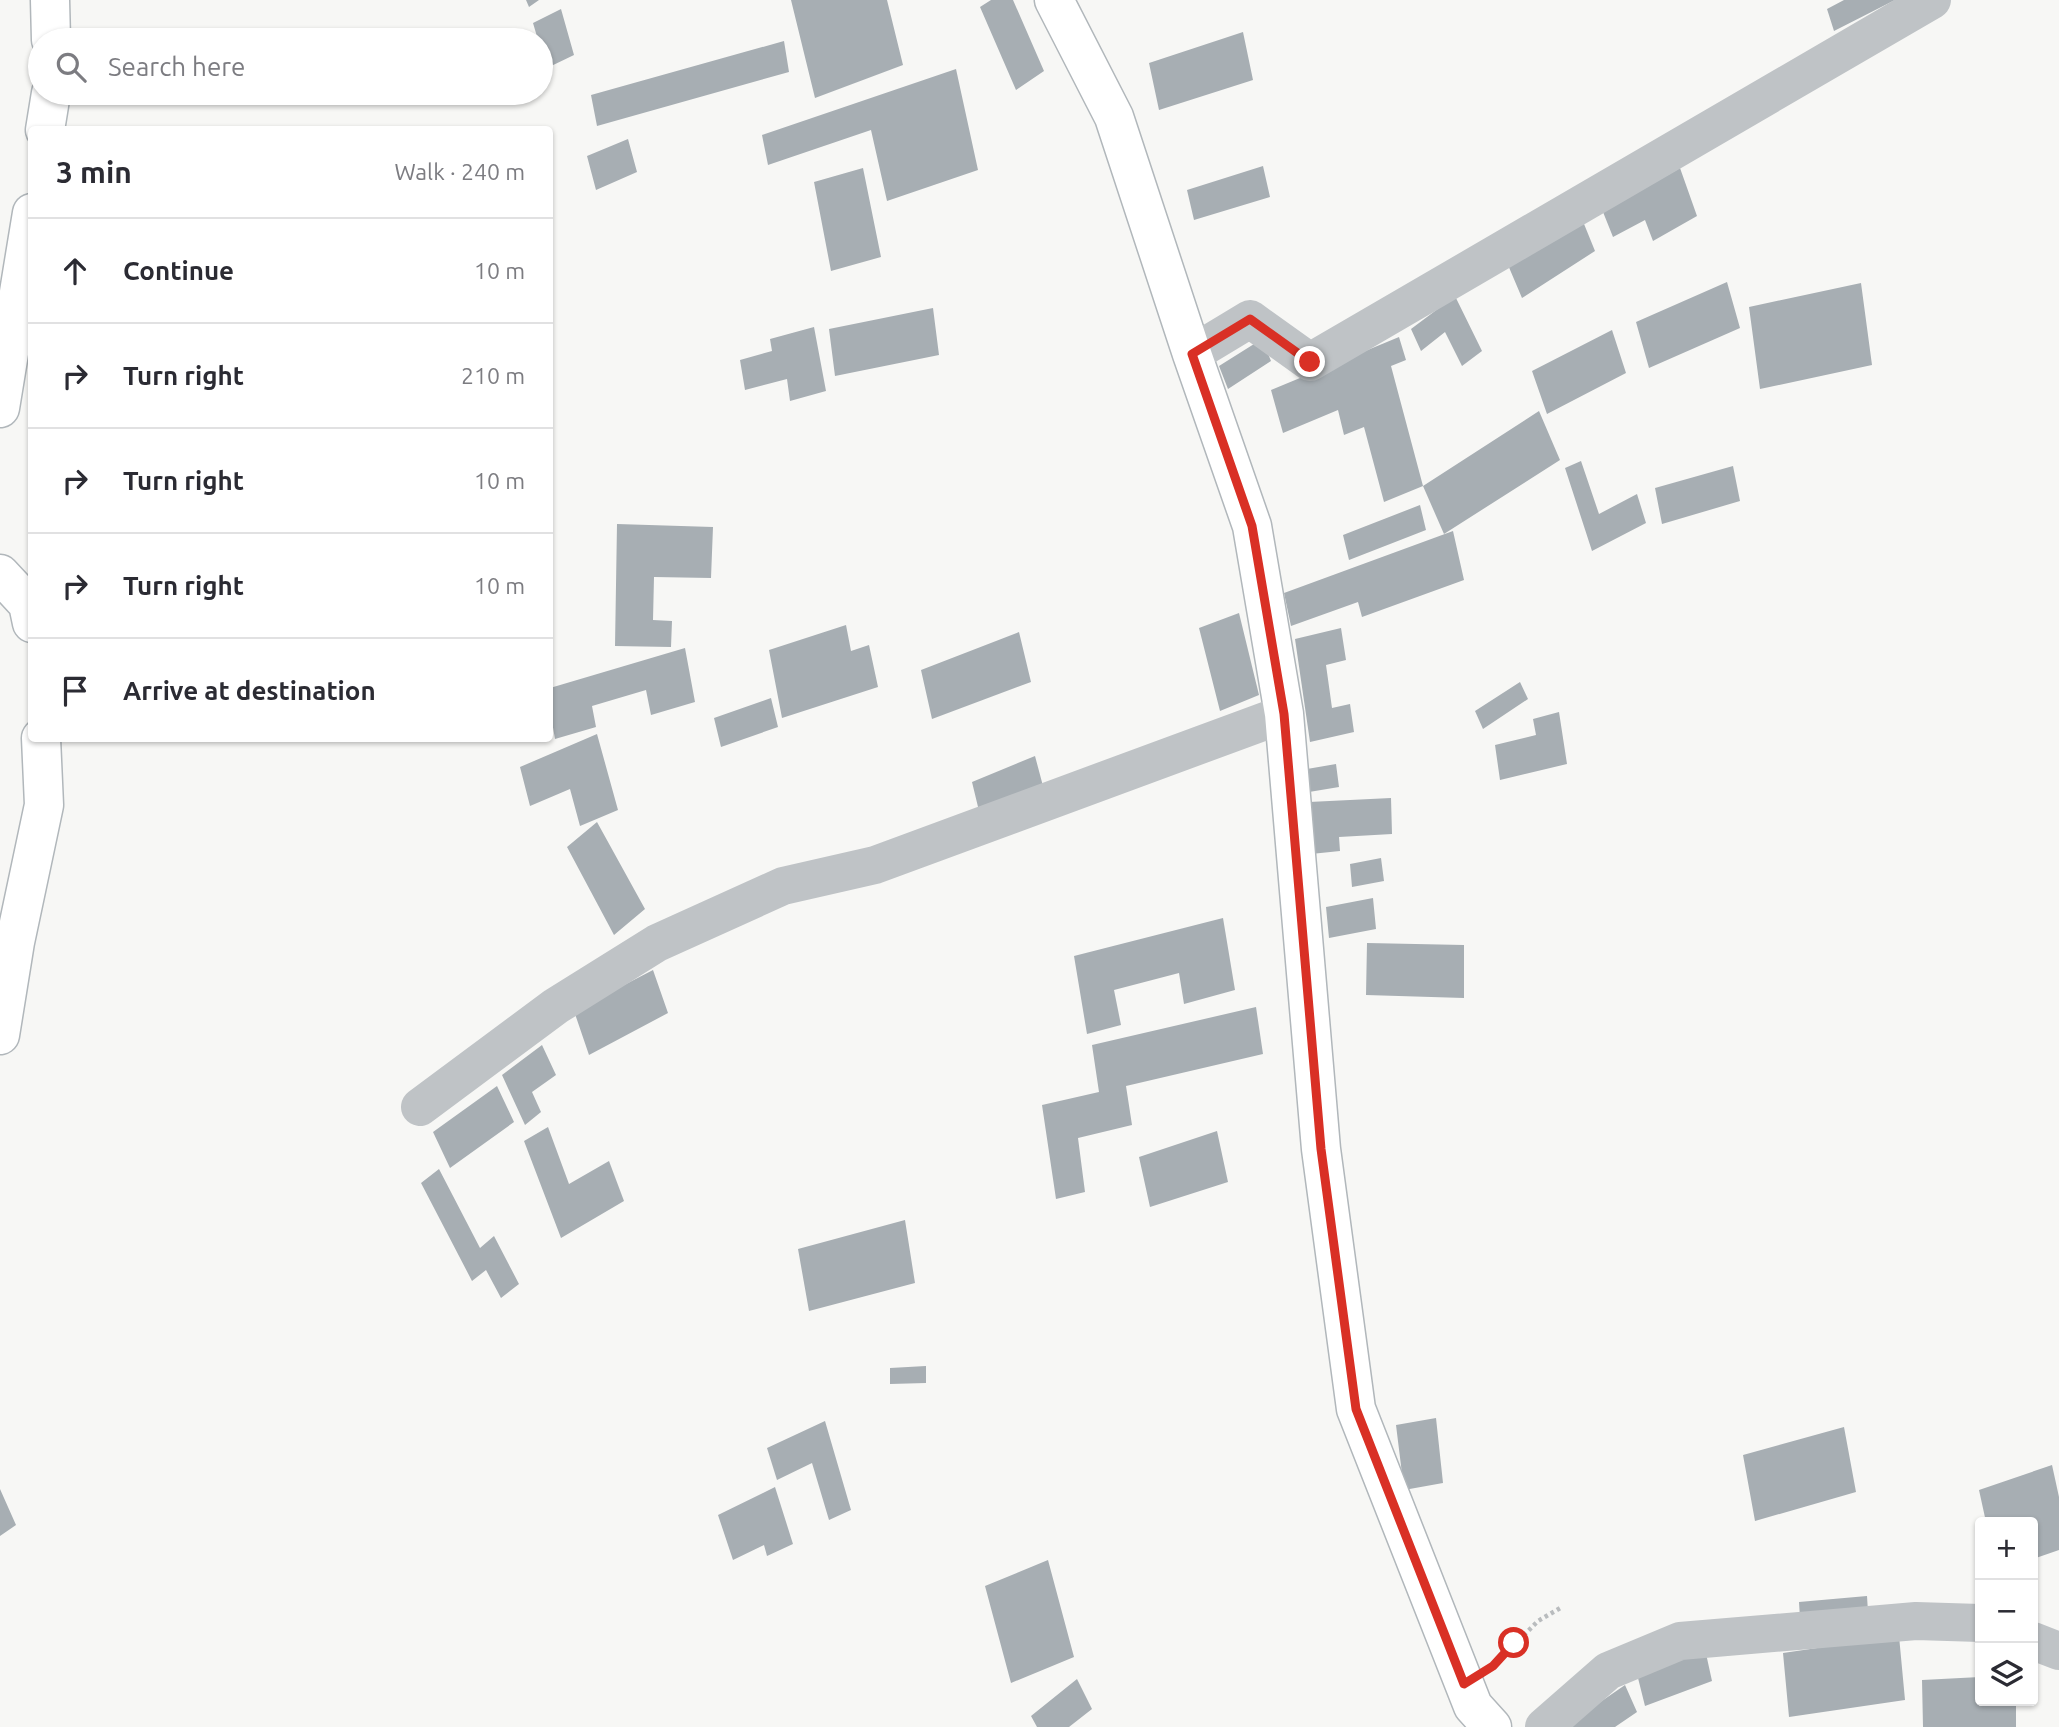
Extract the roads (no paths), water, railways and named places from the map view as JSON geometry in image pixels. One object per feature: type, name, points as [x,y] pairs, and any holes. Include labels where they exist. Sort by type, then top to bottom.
[{"type":"street","points":[[50,0],[51,28]]},
{"type":"street","points":[[1054,0],[1114,117],[1252,526],[1284,714],[1321,1149],[1356,1409],[1473,1706],[1492,1727]]},
{"type":"street","points":[[1192,354],[1250,319],[1310,362],[1932,0]]},
{"type":"street","points":[[46,126],[49,105]]},
{"type":"street","points":[[0,408],[28,237]]},
{"type":"street","points":[[0,574],[28,604]]},
{"type":"street","points":[[420,1107],[556,1006],[657,943],[783,886],[875,865],[1284,714]]},
{"type":"street","points":[[0,1035],[15,942],[44,805],[41,742]]},
{"type":"street","points":[[1544,1727],[1608,1671],[1680,1641],[1916,1621],[1975,1623]]},
{"type":"street","points":[[2038,1643],[2059,1651]]}]
